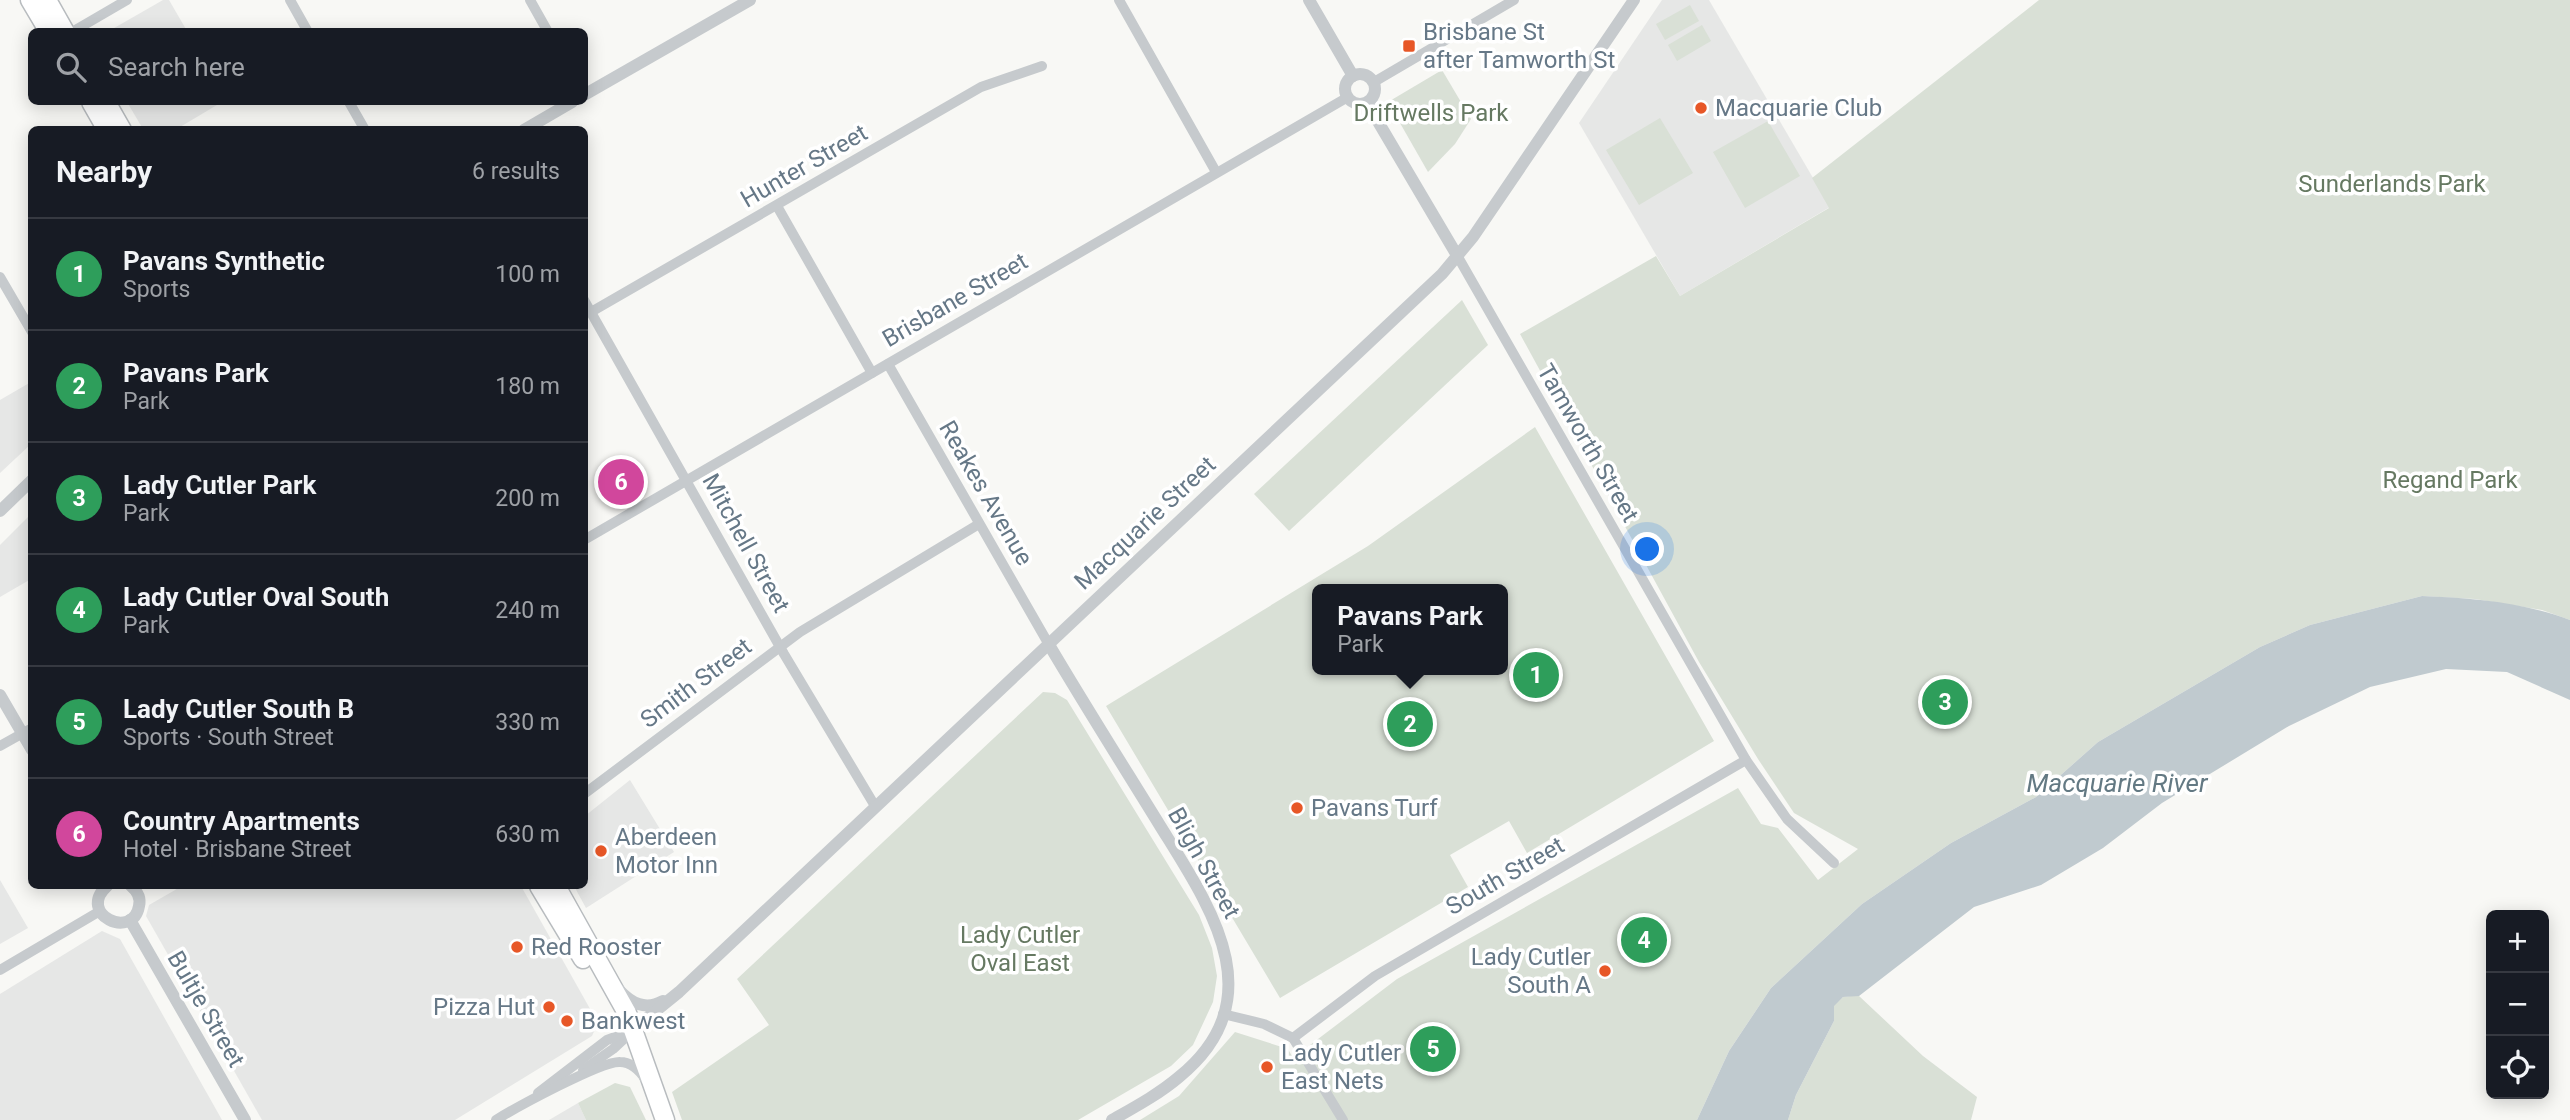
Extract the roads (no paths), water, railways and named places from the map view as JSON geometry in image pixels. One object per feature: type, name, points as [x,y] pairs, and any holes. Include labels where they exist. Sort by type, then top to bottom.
[{"type":"highway","points":[[30,0],[47,28]]},
{"type":"highway","points":[[47,0],[63,28]]},
{"type":"highway","points":[[93,105],[105,126]]},
{"type":"highway","points":[[108,105],[120,126]]},
{"type":"highway","points":[[541,889],[618,1020],[631,1031]]},
{"type":"highway","points":[[558,889],[627,1013],[631,1031],[666,1120]]},
{"type":"street","points":[[79,28],[127,0]]},
{"type":"street","points":[[290,0],[306,28]]},
{"type":"street","points":[[530,0],[546,28]]},
{"type":"street","points":[[588,92],[750,0]]},
{"type":"street","points":[[1119,0],[1216,172]]},
{"type":"street","points":[[1309,0],[1353,76]]},
{"type":"street","points":[[1374,82],[1514,0]]},
{"type":"street","name":"Macquarie Street","points":[[557,1089],[613,1049],[678,992],[1458,257],[1634,0]]},
{"type":"street","name":"Hunter Street","points":[[591,312],[981,87],[1042,66]]},
{"type":"street","points":[[1362,74],[1374,82],[1374,96],[1367,103],[1354,103],[1348,97],[1346,83],[1353,76],[1362,74]]},
{"type":"street","name":"Brisbane Street","points":[[588,538],[1348,97]]},
{"type":"street","name":"Tamworth Street","points":[[1367,103],[1746,760],[1787,819],[1834,863]]},
{"type":"street","points":[[351,105],[363,126]]},
{"type":"street","points":[[531,126],[567,105]]},
{"type":"street","points":[[777,206],[872,373]]},
{"type":"street","points":[[0,277],[28,325]]},
{"type":"street","name":"Mitchell Street","points":[[588,307],[780,646],[875,806]]},
{"type":"street","name":"Reakes Avenue","points":[[888,364],[1048,643]]},
{"type":"street","points":[[0,511],[28,484]]},
{"type":"street","name":"Smith Street","points":[[588,791],[780,646],[979,524]]},
{"type":"street","name":"Bligh Street","points":[[1048,643],[1215,919],[1225,946],[1229,970],[1229,991],[1223,1014],[1209,1045],[1196,1062],[1164,1089],[1112,1120]]},
{"type":"street","points":[[0,695],[27,731],[0,746]]},
{"type":"street","name":"South Street","points":[[1293,1038],[1375,976],[1746,760]]},
{"type":"street","points":[[105,889],[98,899],[100,911],[117,923],[130,920],[140,903],[137,889]]},
{"type":"street","points":[[0,970],[100,911]]},
{"type":"street","name":"Bultje Street","points":[[130,920],[245,1120]]},
{"type":"street","points":[[605,974],[631,1001],[645,1006],[658,1004],[678,992]]},
{"type":"street","points":[[1223,1014],[1264,1024],[1293,1038],[1343,1120]]},
{"type":"street","name":"Macquarie Street","points":[[496,1120],[533,1098],[607,1040],[631,1031]]},
{"type":"street","name":"Macquarie Street","points":[[533,1098],[621,1062],[636,1068],[657,1094]]},
{"type":"water","name":"Macquarie River","points":[[2422,596],[2497,602],[2570,620],[2570,700],[2507,672],[2446,669],[2370,687],[2289,726],[2162,803],[2103,848],[2041,885],[1974,907],[1859,996],[1843,997],[1834,1006],[1834,1021],[1796,1095],[1788,1120],[1697,1120],[1729,1051],[1771,988],[1862,904],[1951,843],[2036,797],[2098,742],[2260,647],[2310,625]]},
{"type":"place","name":"Brisbane St after Tamworth St","points":[[1409,46]]},
{"type":"place","name":"Macquarie Club","points":[[1701,108]]},
{"type":"place","name":"Country Apartments","points":[[621,482]]},
{"type":"place","name":"Pavans Synthetic","points":[[1536,675]]},
{"type":"place","name":"Lady Cutler Park","points":[[1945,702]]},
{"type":"place","name":"Pavans Park","points":[[1410,724]]},
{"type":"place","name":"Pavans Turf","points":[[1297,808]]},
{"type":"place","name":"Aberdeen Motor Inn","points":[[601,851]]},
{"type":"place","name":"Lady Cutler Oval South","points":[[1644,940]]},
{"type":"place","name":"Red Rooster","points":[[517,947]]},
{"type":"place","name":"Lady Cutler South A","points":[[1605,971]]},
{"type":"place","name":"Pizza Hut","points":[[549,1007]]},
{"type":"place","name":"Bankwest","points":[[567,1021]]},
{"type":"place","name":"Lady Cutler South B","points":[[1433,1049]]},
{"type":"place","name":"Lady Cutler East Nets","points":[[1267,1067]]},
{"type":"park label","name":"Driftwells Park","points":[[1431,113]]},
{"type":"park label","name":"Sunderlands Park","points":[[2392,184]]},
{"type":"park label","name":"Regand Park","points":[[2450,480]]},
{"type":"park label","name":"Lady Cutler Oval East","points":[[1020,949]]}]
